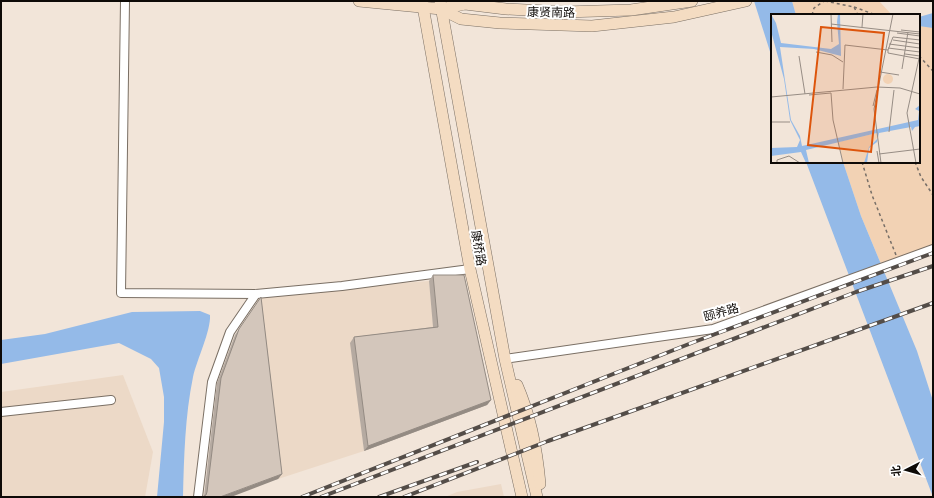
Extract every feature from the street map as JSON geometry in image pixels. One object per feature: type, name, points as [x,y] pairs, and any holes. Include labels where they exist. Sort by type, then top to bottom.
[{"type":"main road","points":[[359,1],[440,5]]},
{"type":"main road","name":"康贤南路","points":[[440,5],[461,19],[555,26],[612,24],[685,15],[746,1]]},
{"type":"main road","name":"康贤南路","points":[[440,5],[465,4],[532,11],[597,12],[688,2]]},
{"type":"main road","name":"康桥路","points":[[422,4],[470,270],[522,497]]},
{"type":"main road","name":"康桥路","points":[[440,5],[505,360],[537,497]]},
{"type":"main road","points":[[505,360],[522,397],[531,426],[538,458],[542,497]]},
{"type":"street","points":[[125,1],[121,293],[256,294],[342,286],[470,270]]},
{"type":"street","name":"颐养路","points":[[505,360],[713,329],[933,249]]},
{"type":"street","points":[[198,497],[212,382],[230,332],[256,294]]},
{"type":"street","points":[[1,412],[112,400]]},
{"type":"path","points":[[812,14],[814,8],[824,1],[854,7],[873,14]]},
{"type":"path","points":[[854,7],[858,14]]},
{"type":"path","points":[[920,57],[933,71]]},
{"type":"path","points":[[862,163],[872,195],[896,255]]},
{"type":"path","points":[[915,163],[921,177],[933,195]]},
{"type":"shaded area","points":[[792,1],[879,1],[891,14],[796,14]]},
{"type":"shaded area","points":[[920,20],[933,21],[933,246],[881,264],[861,216],[843,163],[920,163]]},
{"type":"shaded area","points":[[429,281],[434,332],[351,343],[364,451],[278,479],[256,294]]},
{"type":"shaded area","points":[[123,375],[153,452],[145,497],[1,497],[1,392]]},
{"type":"shaded area","points":[[501,484],[504,497],[445,497],[457,492]]},
{"type":"water","points":[[754,1],[792,1],[796,14],[771,14],[771,55]]},
{"type":"water","points":[[933,13],[933,28],[920,26],[920,17]]},
{"type":"water","points":[[806,163],[843,163],[861,216],[917,351],[933,401],[933,497]]},
{"type":"water","points":[[200,311],[210,315],[210,322],[193,377],[190,392],[185,437],[183,497],[157,497],[164,422],[164,397],[159,368],[151,359],[119,343],[1,364],[1,340],[45,334],[132,312]]},
{"type":"building","points":[[433,275],[464,275],[491,400],[368,446],[354,337],[438,327]]},
{"type":"building","points":[[261,297],[282,474],[220,497],[202,497],[206,495],[207,492],[221,378],[239,329]]},
{"type":"railway","points":[[302,497],[694,342],[933,253]]},
{"type":"railway","points":[[321,497],[856,292],[933,266]]},
{"type":"railway","points":[[404,497],[548,441],[933,303]]},
{"type":"railway","points":[[379,497],[477,462]]}]
